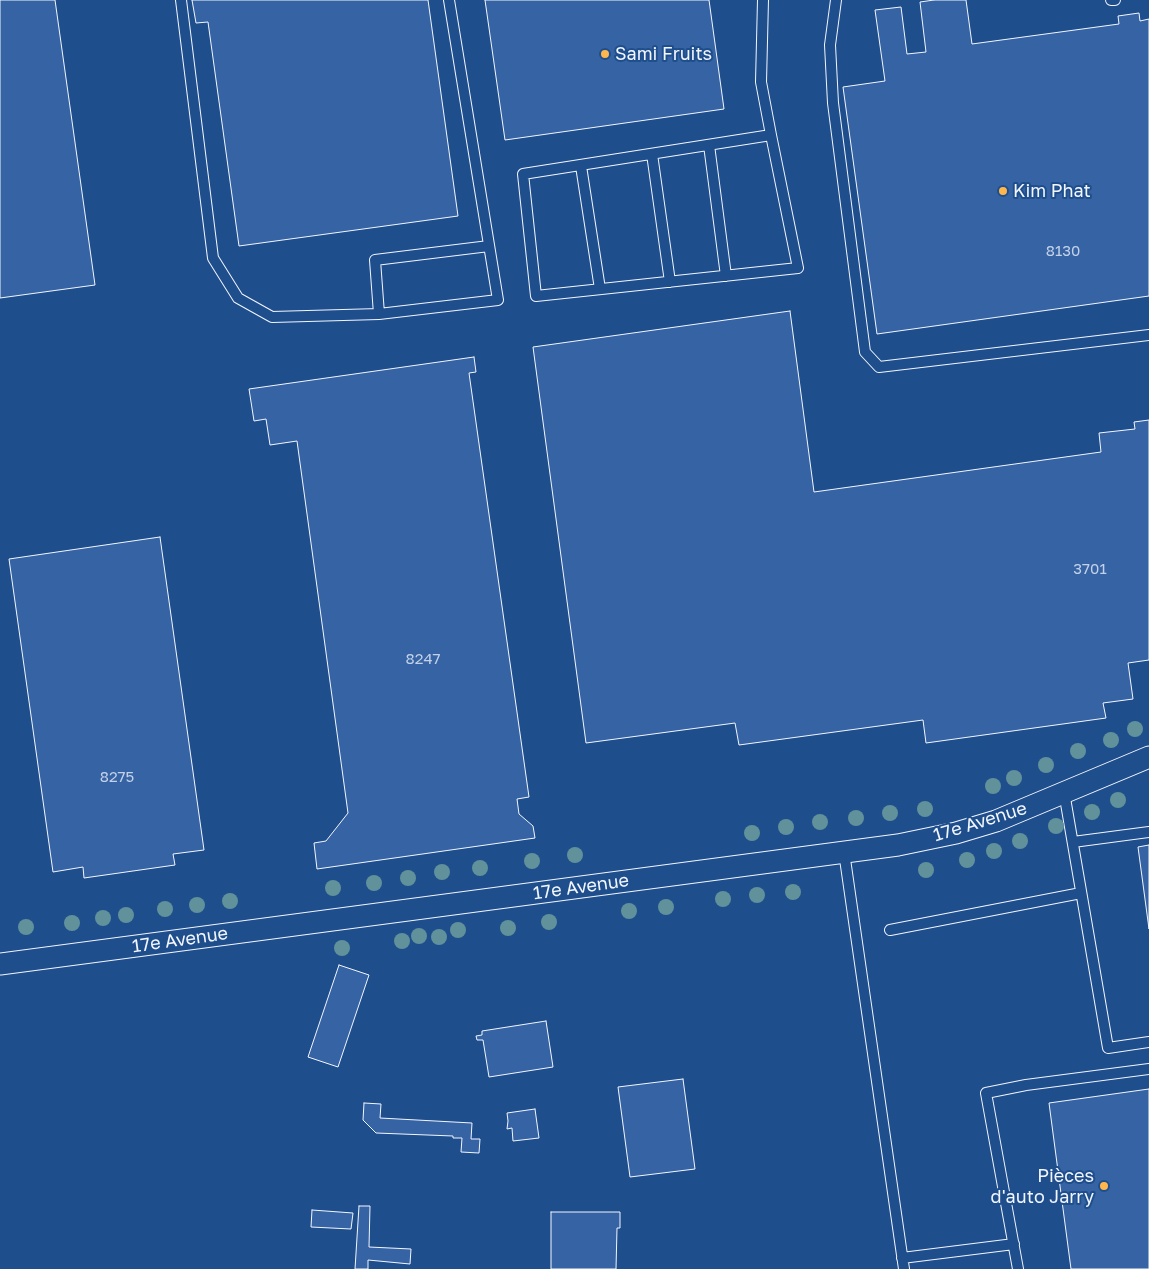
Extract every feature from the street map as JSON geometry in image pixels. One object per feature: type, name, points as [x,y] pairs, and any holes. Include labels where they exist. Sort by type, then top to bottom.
[{"type":"street","name":"17e Avenue","points":[[0,964],[898,845],[956,833],[996,821],[1149,757]]},
{"type":"lane","points":[[181,0],[213,258],[238,298],[272,317],[379,314],[498,300],[449,0]]},
{"type":"lane","points":[[763,0],[761,82],[772,135],[798,268],[536,296],[523,174],[772,135]]},
{"type":"lane","points":[[836,0],[830,46],[833,103],[865,352],[879,367],[1149,335]]},
{"type":"lane","points":[[709,145],[726,276]]},
{"type":"lane","points":[[652,154],[670,282]]},
{"type":"lane","points":[[581,166],[600,289]]},
{"type":"lane","points":[[379,314],[375,260],[488,246]]},
{"type":"lane","points":[[1064,792],[1108,1048],[1149,1042]]},
{"type":"lane","points":[[1072,842],[1149,832]]},
{"type":"lane","points":[[844,852],[904,1269]]},
{"type":"lane","points":[[890,930],[1082,894]]},
{"type":"lane","points":[[1018,1269],[986,1093],[1026,1084],[1149,1069]]},
{"type":"lane","points":[[902,1258],[1014,1244]]},
{"type":"building","points":[[0,0],[55,0],[95,285],[0,298]]},
{"type":"building","points":[[192,0],[428,0],[458,216],[239,246],[208,22],[196,23]]},
{"type":"building","name":"Sami Fruits","points":[[485,0],[709,0],[724,109],[505,140]]},
{"type":"building","name":"Kim Phat","points":[[966,0],[972,44],[1119,24],[1118,16],[1139,13],[1140,21],[1149,19],[1149,296],[877,334],[843,87],[885,81],[875,10],[901,7],[907,54],[926,52],[920,2]]},
{"type":"building","points":[[790,311],[814,492],[1101,452],[1099,433],[1135,429],[1134,422],[1149,420],[1149,660],[1128,663],[1133,699],[1103,703],[1106,718],[926,743],[923,720],[739,745],[735,723],[586,743],[533,347]]},
{"type":"building","points":[[474,357],[476,372],[469,373],[529,797],[517,799],[519,814],[533,826],[535,838],[317,869],[314,843],[326,841],[348,813],[297,441],[270,445],[266,419],[254,421],[249,389]]},
{"type":"building","points":[[160,537],[204,850],[173,854],[175,865],[84,878],[83,867],[53,872],[9,559]]},
{"type":"building","points":[[1149,845],[1149,929],[1138,847]]},
{"type":"building","points":[[339,965],[369,975],[338,1067],[308,1057]]},
{"type":"building","points":[[546,1021],[553,1067],[489,1077],[483,1040],[477,1040],[476,1036],[482,1035],[482,1031]]},
{"type":"building","points":[[683,1079],[695,1169],[630,1177],[618,1087]]},
{"type":"building","name":"Pièces d'auto Jarry","points":[[1149,1089],[1149,1269],[1071,1269],[1049,1103]]},
{"type":"building","points":[[364,1103],[381,1104],[380,1118],[472,1123],[471,1139],[480,1139],[479,1153],[461,1152],[462,1138],[453,1138],[453,1136],[376,1133],[363,1120]]},
{"type":"building","points":[[535,1109],[539,1138],[513,1141],[512,1128],[507,1129],[507,1113]]},
{"type":"building","points":[[359,1206],[370,1206],[369,1247],[411,1249],[410,1264],[368,1260],[368,1269],[355,1269]]},
{"type":"building","points":[[312,1210],[353,1213],[351,1229],[311,1227]]},
{"type":"building","points":[[551,1212],[620,1212],[620,1228],[617,1228],[616,1269],[551,1269]]},
{"type":"place","name":"Sami Fruits","points":[[605,54]]},
{"type":"place","name":"Kim Phat","points":[[1003,191]]},
{"type":"place","name":"Pièces d'auto Jarry","points":[[1104,1186]]}]
